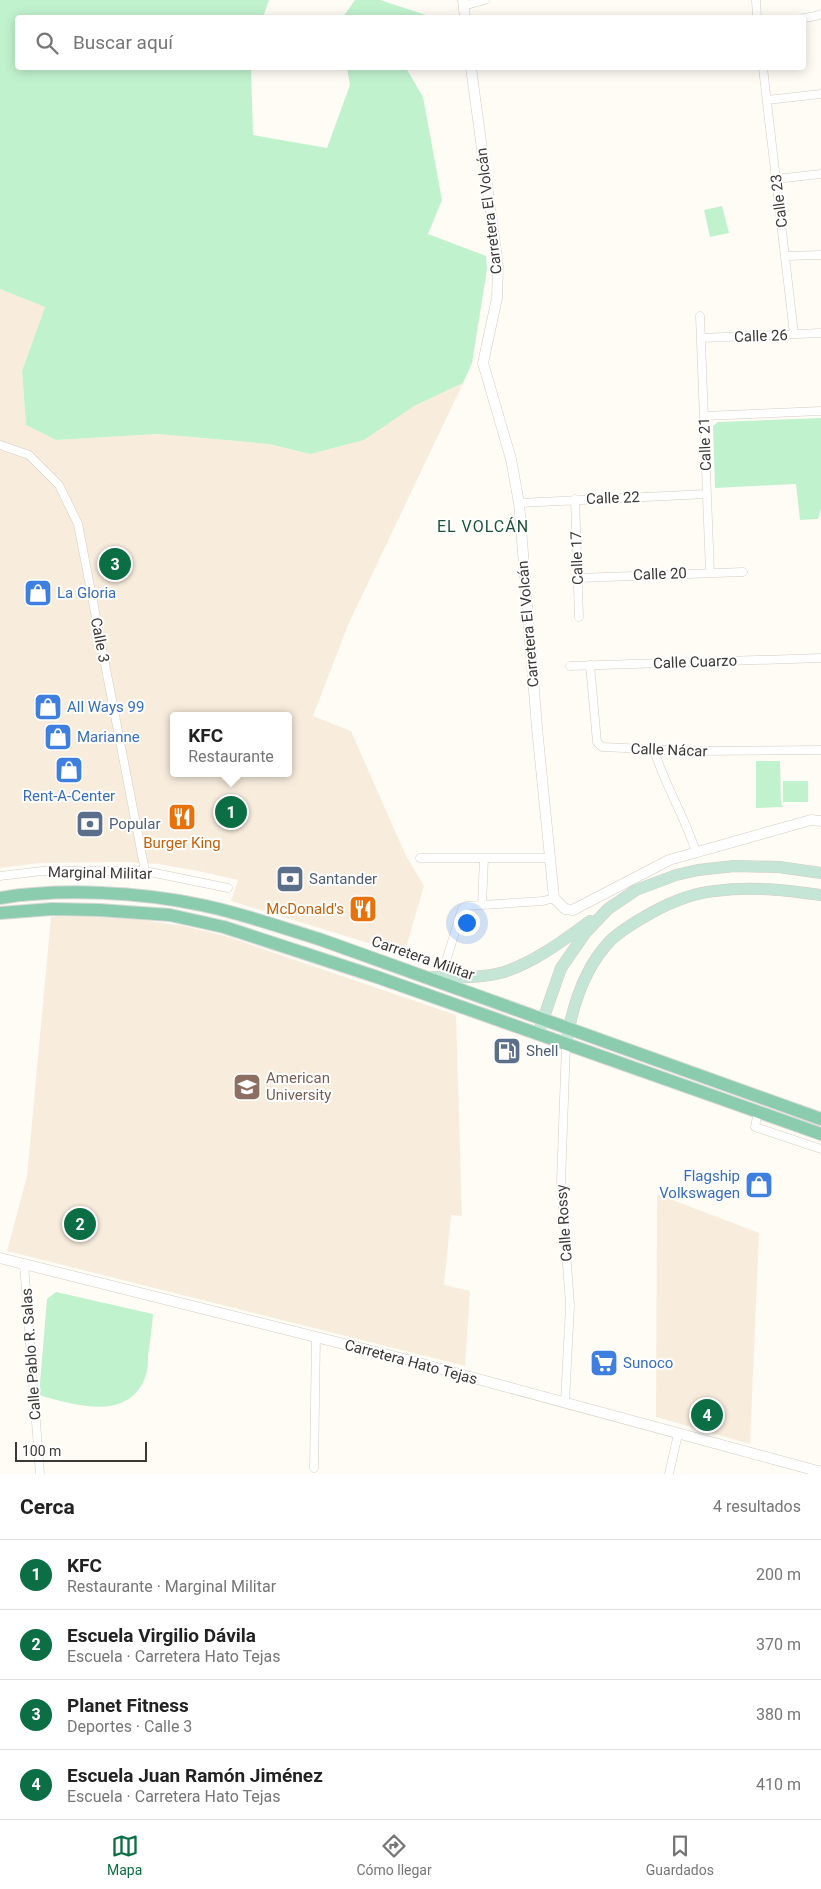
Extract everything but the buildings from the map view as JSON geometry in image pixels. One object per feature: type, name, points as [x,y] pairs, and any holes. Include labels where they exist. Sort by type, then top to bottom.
[{"type":"main road","points":[[425,976],[478,976],[504,972],[538,956],[636,890],[698,870],[734,866],[779,867],[821,873]]},
{"type":"main road","points":[[566,1044],[568,1028],[576,1000],[587,974],[600,953],[627,927],[668,903],[698,894],[721,890],[780,889],[821,895]]},
{"type":"main road","name":"Carretera Militar","points":[[0,898],[38,894],[116,893],[144,895],[202,905],[319,939],[821,1119]]},
{"type":"main road","points":[[0,913],[52,909],[99,910],[170,915],[201,921],[258,937],[821,1134]]},
{"type":"main road","points":[[538,1034],[560,968],[586,932],[608,909]]},
{"type":"street","points":[[463,3],[485,0]]},
{"type":"street","points":[[756,0],[757,15]]},
{"type":"street","points":[[806,18],[821,14]]},
{"type":"street","name":"Carretera El Volcán","points":[[471,70],[498,266],[497,298],[483,363],[511,459],[519,503],[554,898]]},
{"type":"street","name":"Calle 23","points":[[763,70],[794,334]]},
{"type":"street","points":[[767,100],[821,94]]},
{"type":"street","points":[[776,179],[821,174]]},
{"type":"street","points":[[786,256],[821,255]]},
{"type":"street","name":"Calle 21","points":[[700,316],[710,572]]},
{"type":"street","name":"Calle 26","points":[[701,338],[821,333]]},
{"type":"street","points":[[704,416],[821,411]]},
{"type":"street","name":"Calle 3","points":[[0,444],[29,455],[59,485],[78,524],[145,871]]},
{"type":"street","name":"Calle 22","points":[[519,503],[707,494]]},
{"type":"street","name":"Calle 17","points":[[575,499],[579,617]]},
{"type":"street","name":"Calle 20","points":[[578,578],[743,572]]},
{"type":"street","name":"Calle Cuarzo","points":[[570,666],[821,658]]},
{"type":"street","name":"Calle Nácar","points":[[590,665],[597,742],[599,745],[609,748],[654,750],[821,750]]},
{"type":"street","points":[[654,750],[668,790],[688,826],[696,852]]},
{"type":"street","points":[[447,958],[462,909],[466,906],[543,901],[554,898],[565,909],[573,910],[670,860],[811,820],[821,821]]},
{"type":"street","points":[[420,858],[549,858]]},
{"type":"street","points":[[482,905],[484,858]]},
{"type":"street","name":"Marginal Militar","points":[[0,876],[42,871],[145,871],[228,888]]},
{"type":"street","name":"Calle Rossy","points":[[566,1044],[560,1182],[570,1305],[566,1402]]},
{"type":"street","points":[[758,1111],[755,1127],[821,1149]]},
{"type":"street","name":"Carretera Hato Tejas","points":[[0,1258],[566,1402],[821,1472]]},
{"type":"street","name":"Calle Pablo R. Salas","points":[[24,1264],[40,1474]]},
{"type":"street","points":[[314,1468],[316,1337]]},
{"type":"street","points":[[669,1474],[678,1434]]},
{"type":"shaded area","points":[[0,289],[45,307],[22,371],[26,425],[56,440],[158,434],[269,444],[310,454],[463,383],[348,625],[313,716],[351,731],[405,854],[424,886],[404,954],[231,901],[238,880],[159,864],[123,862],[39,863],[0,868]]},
{"type":"shaded area","name":"American University","points":[[84,916],[135,919],[184,926],[225,936],[456,1015],[462,1216],[451,1215],[444,1285],[470,1291],[465,1366],[7,1251],[27,1176],[51,917]]},
{"type":"shaded area","points":[[657,1194],[759,1233],[750,1444],[656,1417]]},
{"type":"green space","points":[[0,0],[269,0],[264,15],[15,15],[15,70],[251,70],[253,135],[327,148],[350,85],[347,70],[407,70],[423,97],[442,200],[428,234],[486,256],[487,269],[472,363],[463,383],[414,406],[364,440],[310,454],[269,444],[158,434],[56,440],[26,425],[22,371],[45,307],[0,289]]},
{"type":"green space","points":[[355,0],[380,0],[426,15],[344,15]]},
{"type":"green space","points":[[722,206],[729,233],[710,237],[704,210]]},
{"type":"green space","points":[[821,418],[821,509],[818,519],[800,520],[796,484],[715,488],[713,426],[718,422]]},
{"type":"green space","points":[[756,761],[780,761],[781,803],[783,807],[756,808]]},
{"type":"green space","points":[[783,781],[808,781],[808,802],[783,802]]},
{"type":"green space","points":[[56,1292],[153,1314],[146,1375],[138,1390],[127,1400],[114,1405],[100,1407],[68,1403],[39,1395],[47,1299]]},
{"type":"place","name":"Planet Fitness","points":[[115,564]]},
{"type":"place","name":"La Gloria","points":[[38,593]]},
{"type":"place","name":"All Ways 99","points":[[48,707]]},
{"type":"place","name":"Marianne","points":[[58,737]]},
{"type":"place","name":"Rent-A-Center","points":[[69,770]]},
{"type":"place","name":"KFC","points":[[231,812]]},
{"type":"place","name":"Burger King","points":[[182,817]]},
{"type":"place","name":"Popular","points":[[90,824]]},
{"type":"place","name":"Santander","points":[[290,879]]},
{"type":"place","name":"McDonald's","points":[[363,909]]},
{"type":"place","name":"Shell","points":[[507,1051]]},
{"type":"place","name":"American University","points":[[247,1087]]},
{"type":"place","name":"Flagship Volkswagen","points":[[759,1185]]},
{"type":"place","name":"Escuela Virgilio Dávila","points":[[80,1224]]},
{"type":"place","name":"Sunoco","points":[[604,1363]]},
{"type":"place","name":"Escuela Juan Ramón Jiménez","points":[[707,1415]]},
{"type":"district","name":"EL VOLCÁN","points":[[483,526]]}]
